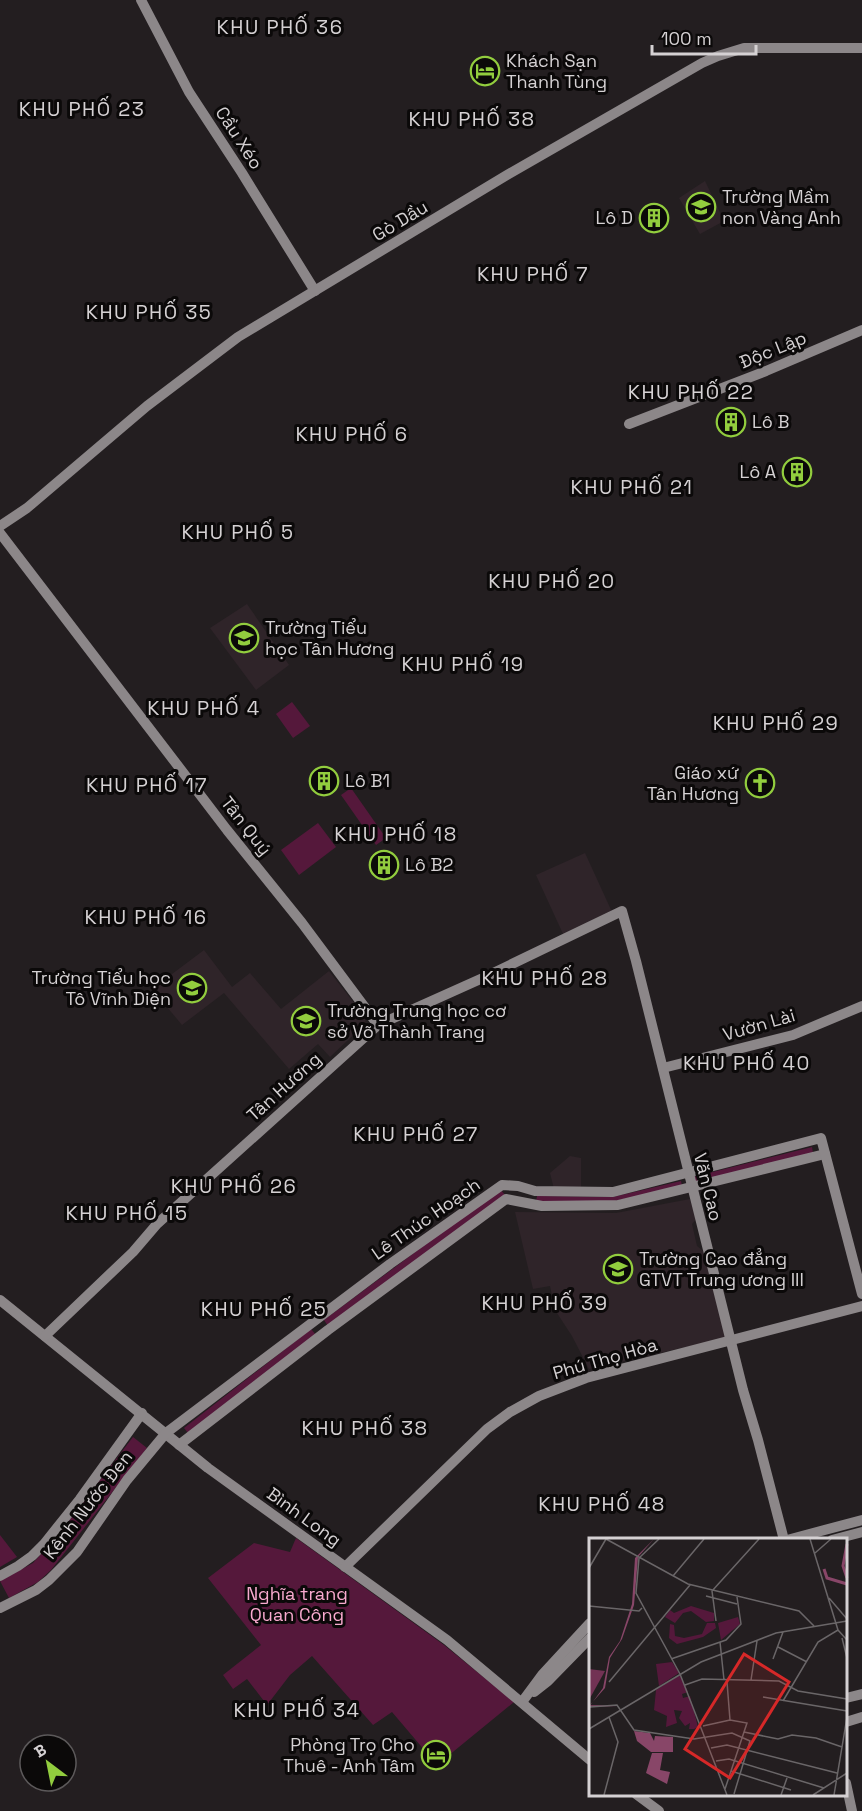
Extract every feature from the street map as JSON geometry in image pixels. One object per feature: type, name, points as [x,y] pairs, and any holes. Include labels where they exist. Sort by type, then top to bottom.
[{"type":"street","name":"Cầu Xéo","points":[[141,0],[189,92],[315,291]]},
{"type":"street","name":"Gò Dầu","points":[[0,526],[14,518],[147,406],[238,338],[537,158],[718,56],[752,48],[862,48]]},
{"type":"street","name":"Độc Lập","points":[[629,424],[766,371],[862,330]]},
{"type":"street","name":"Tân Quý","points":[[0,533],[222,823],[302,923],[378,1025]]},
{"type":"street","name":"Tân Hương","points":[[45,1336],[133,1252],[157,1224],[378,1025],[485,977],[622,911]]},
{"type":"street","name":"Văn Cao","points":[[622,911],[730,1341],[785,1538]]},
{"type":"street","name":"Vườn Lài","points":[[663,1068],[793,1035],[862,1006]]},
{"type":"street","name":"Lê Thúc Hoạch","points":[[166,1433],[390,1264],[502,1185],[518,1186],[535,1191],[613,1192],[820,1138],[825,1154],[618,1205],[542,1206],[506,1199],[328,1330],[179,1445]]},
{"type":"street","points":[[825,1154],[862,1294]]},
{"type":"street","name":"Bình Long","points":[[0,1300],[179,1445],[447,1640],[589,1758]]},
{"type":"street","name":"Phú Thọ Hòa","points":[[345,1567],[487,1430],[510,1412],[539,1396],[586,1378],[862,1306]]},
{"type":"street","name":"Kênh Nước Đen","points":[[0,1576],[26,1561],[44,1544],[80,1499],[142,1413]]},
{"type":"street","name":"Kênh Nước Đen","points":[[0,1608],[50,1581],[77,1552],[127,1480],[166,1433]]},
{"type":"street","points":[[789,1538],[862,1520]]},
{"type":"street","points":[[836,1538],[862,1532]]},
{"type":"street","points":[[522,1702],[542,1675],[589,1625]]},
{"type":"street","points":[[522,1702],[548,1681],[589,1640]]},
{"type":"street","points":[[847,1698],[862,1694]]},
{"type":"street","points":[[847,1722],[862,1717]]},
{"type":"street","points":[[847,1788],[852,1811]]},
{"type":"street","points":[[639,1796],[659,1811]]},
{"type":"shaded area","name":"Trường Mầm non Vàng Anh","points":[[705,181],[724,221],[700,234],[679,198]]},
{"type":"shaded area","name":"Trường Tiểu học Tân Hương","points":[[247,604],[289,665],[256,690],[210,628]]},
{"type":"shaded area","points":[[585,853],[612,912],[564,936],[536,875]]},
{"type":"shaded area","name":"Trường Trung học cơ sở Võ Thành Trang","points":[[204,950],[232,987],[250,973],[281,1009],[329,971],[366,1018],[365,1024],[330,1057],[318,1044],[289,1069],[224,993],[182,1025],[152,989]]},
{"type":"shaded area","points":[[570,1156],[581,1158],[581,1189],[554,1189],[550,1173]]},
{"type":"shaded area","name":"Trường Cao đẳng GTVT Trung ương III","points":[[690,1199],[696,1219],[692,1224],[697,1246],[703,1251],[726,1338],[589,1369],[555,1310],[550,1286],[533,1289],[515,1212],[616,1213]]},
{"type":"green space","points":[[292,702],[310,726],[293,738],[276,714]]},
{"type":"green space","points":[[351,788],[386,838],[376,845],[341,795]]},
{"type":"green space","points":[[318,823],[336,847],[299,875],[281,850]]},
{"type":"green space","points":[[812,1147],[813,1153],[695,1182],[693,1177]]},
{"type":"green space","points":[[681,1181],[682,1186],[615,1201],[536,1202],[537,1196],[613,1197]]},
{"type":"green space","points":[[500,1189],[505,1195],[328,1326],[324,1320]]},
{"type":"green space","points":[[311,1329],[316,1335],[188,1433],[184,1428]]},
{"type":"green space","points":[[133,1437],[147,1448],[51,1570],[38,1582],[9,1598],[0,1581],[33,1563],[58,1535]]},
{"type":"green space","points":[[0,1535],[17,1557],[0,1567]]},
{"type":"green space","name":"Nghĩa trang Quan Công","points":[[296,1538],[444,1645],[514,1702],[437,1765],[392,1712],[373,1725],[312,1656],[290,1675],[267,1705],[247,1679],[233,1689],[223,1675],[261,1645],[208,1578],[254,1543],[290,1552]]},
{"type":"place","name":"Khách Sạn Thanh Tùng","points":[[485,71]]},
{"type":"place","name":"Trường Mầm non Vàng Anh","points":[[701,207]]},
{"type":"place","name":"Lô D","points":[[654,218]]},
{"type":"place","name":"Lô B","points":[[731,422]]},
{"type":"place","name":"Lô A","points":[[797,472]]},
{"type":"place","name":"Trường Tiểu học Tân Hương","points":[[244,638]]},
{"type":"place","name":"Lô B1","points":[[324,781]]},
{"type":"place","name":"Giáo xứ Tân Hương","points":[[760,783]]},
{"type":"place","name":"Lô B2","points":[[384,865]]},
{"type":"place","name":"Trường Tiểu học Tô Vĩnh Diện","points":[[192,988]]},
{"type":"place","name":"Trường Trung học cơ sở Võ Thành Trang","points":[[306,1021]]},
{"type":"place","name":"Trường Cao đẳng GTVT Trung ương III","points":[[618,1269]]},
{"type":"place","name":"Phòng Trọ Cho Thuê - Anh Tâm","points":[[436,1755]]},
{"type":"district","name":"KHU PHỐ 36","points":[[280,27]]},
{"type":"district","name":"KHU PHỐ 23","points":[[82,109]]},
{"type":"district","name":"KHU PHỐ 38","points":[[472,119]]},
{"type":"district","name":"KHU PHỐ 7","points":[[533,274]]},
{"type":"district","name":"KHU PHỐ 35","points":[[149,312]]},
{"type":"district","name":"KHU PHỐ 22","points":[[691,392]]},
{"type":"district","name":"KHU PHỐ 6","points":[[352,434]]},
{"type":"district","name":"KHU PHỐ 21","points":[[632,487]]},
{"type":"district","name":"KHU PHỐ 5","points":[[238,532]]},
{"type":"district","name":"KHU PHỐ 20","points":[[552,581]]},
{"type":"district","name":"KHU PHỐ 19","points":[[463,664]]},
{"type":"district","name":"KHU PHỐ 4","points":[[204,708]]},
{"type":"district","name":"KHU PHỐ 29","points":[[776,723]]},
{"type":"district","name":"KHU PHỐ 17","points":[[147,785]]},
{"type":"district","name":"KHU PHỐ 18","points":[[396,834]]},
{"type":"district","name":"KHU PHỐ 16","points":[[146,917]]},
{"type":"district","name":"KHU PHỐ 28","points":[[545,978]]},
{"type":"district","name":"KHU PHỐ 40","points":[[747,1063]]},
{"type":"district","name":"KHU PHỐ 27","points":[[416,1134]]},
{"type":"district","name":"KHU PHỐ 26","points":[[234,1186]]},
{"type":"district","name":"KHU PHỐ 15","points":[[127,1213]]},
{"type":"district","name":"KHU PHỐ 39","points":[[545,1303]]},
{"type":"district","name":"KHU PHỐ 25","points":[[264,1309]]},
{"type":"district","name":"KHU PHỐ 38","points":[[365,1428]]},
{"type":"district","name":"KHU PHỐ 48","points":[[602,1504]]},
{"type":"district","name":"KHU PHỐ 34","points":[[297,1710]]}]
